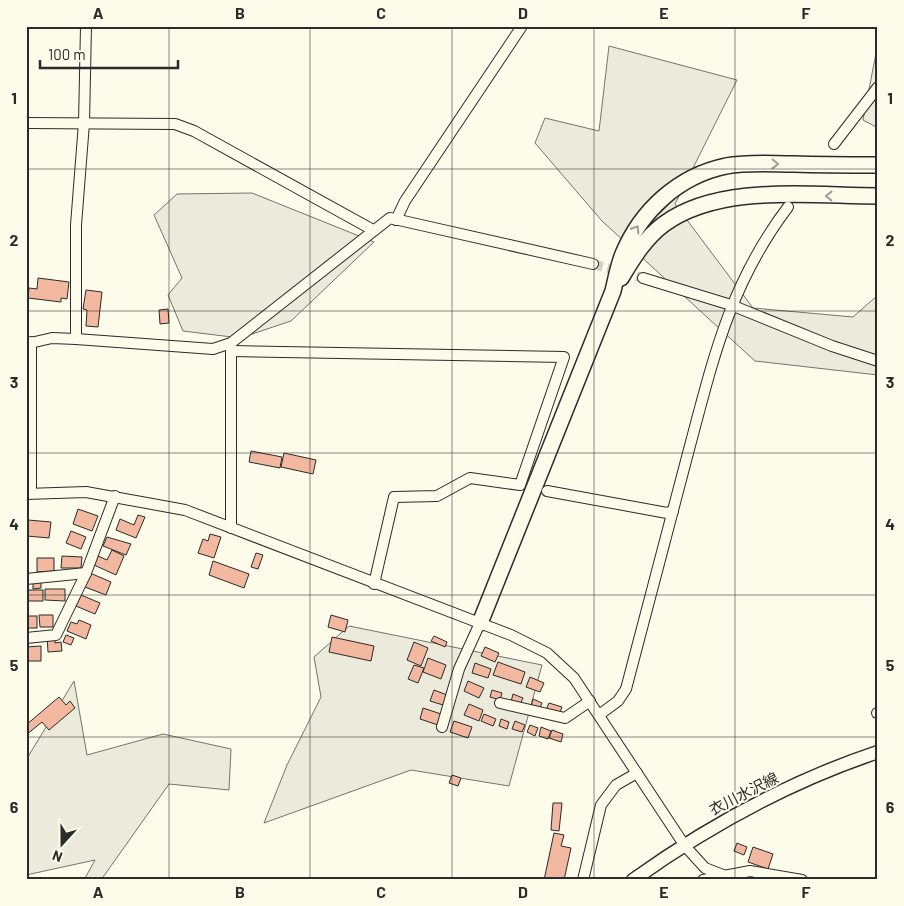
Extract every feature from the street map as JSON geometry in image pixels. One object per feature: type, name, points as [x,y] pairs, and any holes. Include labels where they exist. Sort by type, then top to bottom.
[{"type":"highway","points":[[480,623],[613,291],[622,256],[645,215],[662,197],[700,175],[725,166],[748,164],[878,164]]},
{"type":"highway","points":[[613,291],[646,241],[664,224],[706,203],[757,195],[878,196]]},
{"type":"main road","name":"衣川水沢線","points":[[633,880],[716,826],[760,803],[827,771],[878,752]]},
{"type":"street","points":[[76,339],[76,226],[84,123],[86,26]]},
{"type":"street","points":[[396,220],[405,201],[522,26]]},
{"type":"street","points":[[834,144],[878,87]]},
{"type":"street","points":[[26,123],[175,124],[194,131],[373,230]]},
{"type":"street","points":[[599,715],[618,701],[626,688],[719,336],[731,305],[759,248],[788,206]]},
{"type":"street","points":[[231,528],[232,347],[373,230],[390,218],[593,264]]},
{"type":"street","points":[[643,278],[731,305],[832,346],[878,361]]},
{"type":"street","points":[[374,584],[394,497],[437,496],[470,478],[520,485],[564,357],[232,347],[213,349],[52,338],[29,343],[29,493],[86,492],[185,510],[374,584],[511,635],[547,653],[574,678],[685,846],[705,868],[723,875]]},
{"type":"street","points":[[547,491],[667,513],[673,511]]},
{"type":"street","points":[[26,638],[56,635],[86,573],[115,496]]},
{"type":"street","points":[[26,578],[86,573]]},
{"type":"street","points":[[442,727],[459,669],[480,623]]},
{"type":"street","points":[[500,704],[565,718],[590,701]]},
{"type":"street","points":[[583,880],[601,805],[616,785],[637,773]]},
{"type":"street","points":[[703,880],[723,875],[758,871],[802,880]]},
{"type":"shaded area","points":[[878,43],[878,128],[863,120]]},
{"type":"shaded area","points":[[609,46],[737,80],[675,204],[753,308],[853,317],[878,295],[878,375],[755,361],[602,221],[535,143],[545,118],[599,131]]},
{"type":"shaded area","points":[[252,193],[374,242],[291,321],[240,338],[183,331],[168,295],[182,278],[154,215],[177,194]]},
{"type":"shaded area","points":[[349,626],[542,665],[509,786],[411,770],[264,823],[287,765],[321,697],[314,657]]},
{"type":"shaded area","points":[[74,681],[87,755],[163,734],[231,749],[229,790],[169,784],[101,880],[84,880],[95,860],[26,875],[26,760]]},
{"type":"building","points":[[38,278],[69,282],[67,299],[61,298],[61,302],[28,298],[29,288],[37,289]]},
{"type":"building","points":[[86,290],[102,292],[98,327],[86,326],[87,310],[83,309]]},
{"type":"building","points":[[168,309],[169,323],[160,324],[159,310]]},
{"type":"building","points":[[251,451],[282,457],[280,468],[249,462]]},
{"type":"building","points":[[284,453],[316,460],[313,474],[281,467]]},
{"type":"building","points":[[78,509],[98,516],[92,531],[73,524]]},
{"type":"building","points":[[138,515],[145,517],[136,538],[116,530],[120,519],[134,525]]},
{"type":"building","points":[[28,520],[51,522],[49,538],[27,536]]},
{"type":"building","points":[[71,531],[86,537],[81,549],[66,543]]},
{"type":"building","points":[[210,534],[221,537],[214,558],[198,553],[203,539],[208,541]]},
{"type":"building","points":[[107,537],[131,544],[126,555],[103,546]]},
{"type":"building","points":[[112,550],[124,556],[116,575],[94,565],[98,556],[107,560]]},
{"type":"building","points":[[256,553],[263,555],[258,569],[251,567]]},
{"type":"building","points":[[62,556],[82,557],[81,568],[61,568]]},
{"type":"building","points":[[37,558],[54,558],[54,571],[37,572]]},
{"type":"building","points":[[213,561],[249,574],[244,588],[209,575]]},
{"type":"building","points":[[90,573],[111,582],[106,595],[85,587]]},
{"type":"building","points":[[33,580],[41,580],[41,588],[33,589]]},
{"type":"building","points":[[45,589],[65,589],[65,601],[45,600]]},
{"type":"building","points":[[26,590],[43,590],[43,601],[26,601]]},
{"type":"building","points":[[81,595],[100,603],[95,614],[76,606]]},
{"type":"building","points":[[39,615],[53,615],[53,627],[40,627]]},
{"type":"building","points":[[331,615],[348,620],[345,632],[328,627]]},
{"type":"building","points":[[26,616],[37,616],[37,628],[26,628]]},
{"type":"building","points":[[79,620],[91,625],[86,639],[67,631],[71,622],[77,624]]},
{"type":"building","points":[[66,635],[74,638],[71,645],[63,642]]},
{"type":"building","points":[[47,636],[55,636],[55,643],[61,642],[62,651],[48,652]]},
{"type":"building","points":[[434,636],[447,642],[445,647],[431,641]]},
{"type":"building","points":[[332,637],[374,646],[371,661],[329,652]]},
{"type":"building","points":[[414,642],[428,648],[421,666],[407,660]]},
{"type":"building","points":[[41,646],[41,661],[26,661],[26,647]]},
{"type":"building","points":[[485,647],[499,653],[495,662],[481,656]]},
{"type":"building","points":[[428,658],[446,665],[441,679],[423,672]]},
{"type":"building","points":[[498,662],[525,672],[521,684],[493,675]]},
{"type":"building","points":[[475,663],[491,669],[488,678],[472,673]]},
{"type":"building","points":[[414,665],[424,668],[418,683],[408,679]]},
{"type":"building","points":[[530,677],[544,683],[540,692],[526,687]]},
{"type":"building","points":[[468,681],[484,688],[479,698],[464,691]]},
{"type":"building","points":[[434,690],[447,695],[443,705],[430,701]]},
{"type":"building","points":[[492,690],[502,693],[500,700],[490,697]]},
{"type":"building","points":[[513,694],[523,698],[520,705],[511,702]]},
{"type":"building","points":[[59,697],[66,705],[70,701],[75,708],[49,730],[42,722],[26,735],[26,725]]},
{"type":"building","points":[[533,699],[542,703],[539,710],[531,707]]},
{"type":"building","points":[[549,703],[562,707],[559,715],[546,710]]},
{"type":"building","points":[[469,704],[483,710],[479,721],[464,715]]},
{"type":"building","points":[[423,708],[441,714],[438,725],[420,719]]},
{"type":"building","points":[[484,714],[496,719],[493,726],[481,721]]},
{"type":"building","points":[[501,719],[509,722],[507,729],[499,726]]},
{"type":"building","points":[[454,721],[472,727],[468,738],[450,732]]},
{"type":"building","points":[[515,721],[525,725],[522,732],[512,729]]},
{"type":"building","points":[[530,725],[538,728],[535,736],[527,732]]},
{"type":"building","points":[[541,727],[551,731],[548,739],[539,736]]},
{"type":"building","points":[[552,730],[563,734],[561,742],[549,738]]},
{"type":"building","points":[[452,775],[461,778],[458,786],[449,783]]},
{"type":"building","points":[[553,803],[562,803],[559,831],[551,830]]},
{"type":"building","points":[[554,833],[564,835],[561,846],[571,848],[564,880],[544,880]]},
{"type":"building","points":[[737,843],[747,847],[744,855],[734,851]]},
{"type":"building","points":[[753,847],[773,854],[768,869],[748,862]]},
{"type":"tunnel","points":[[593,264],[643,278]]}]
